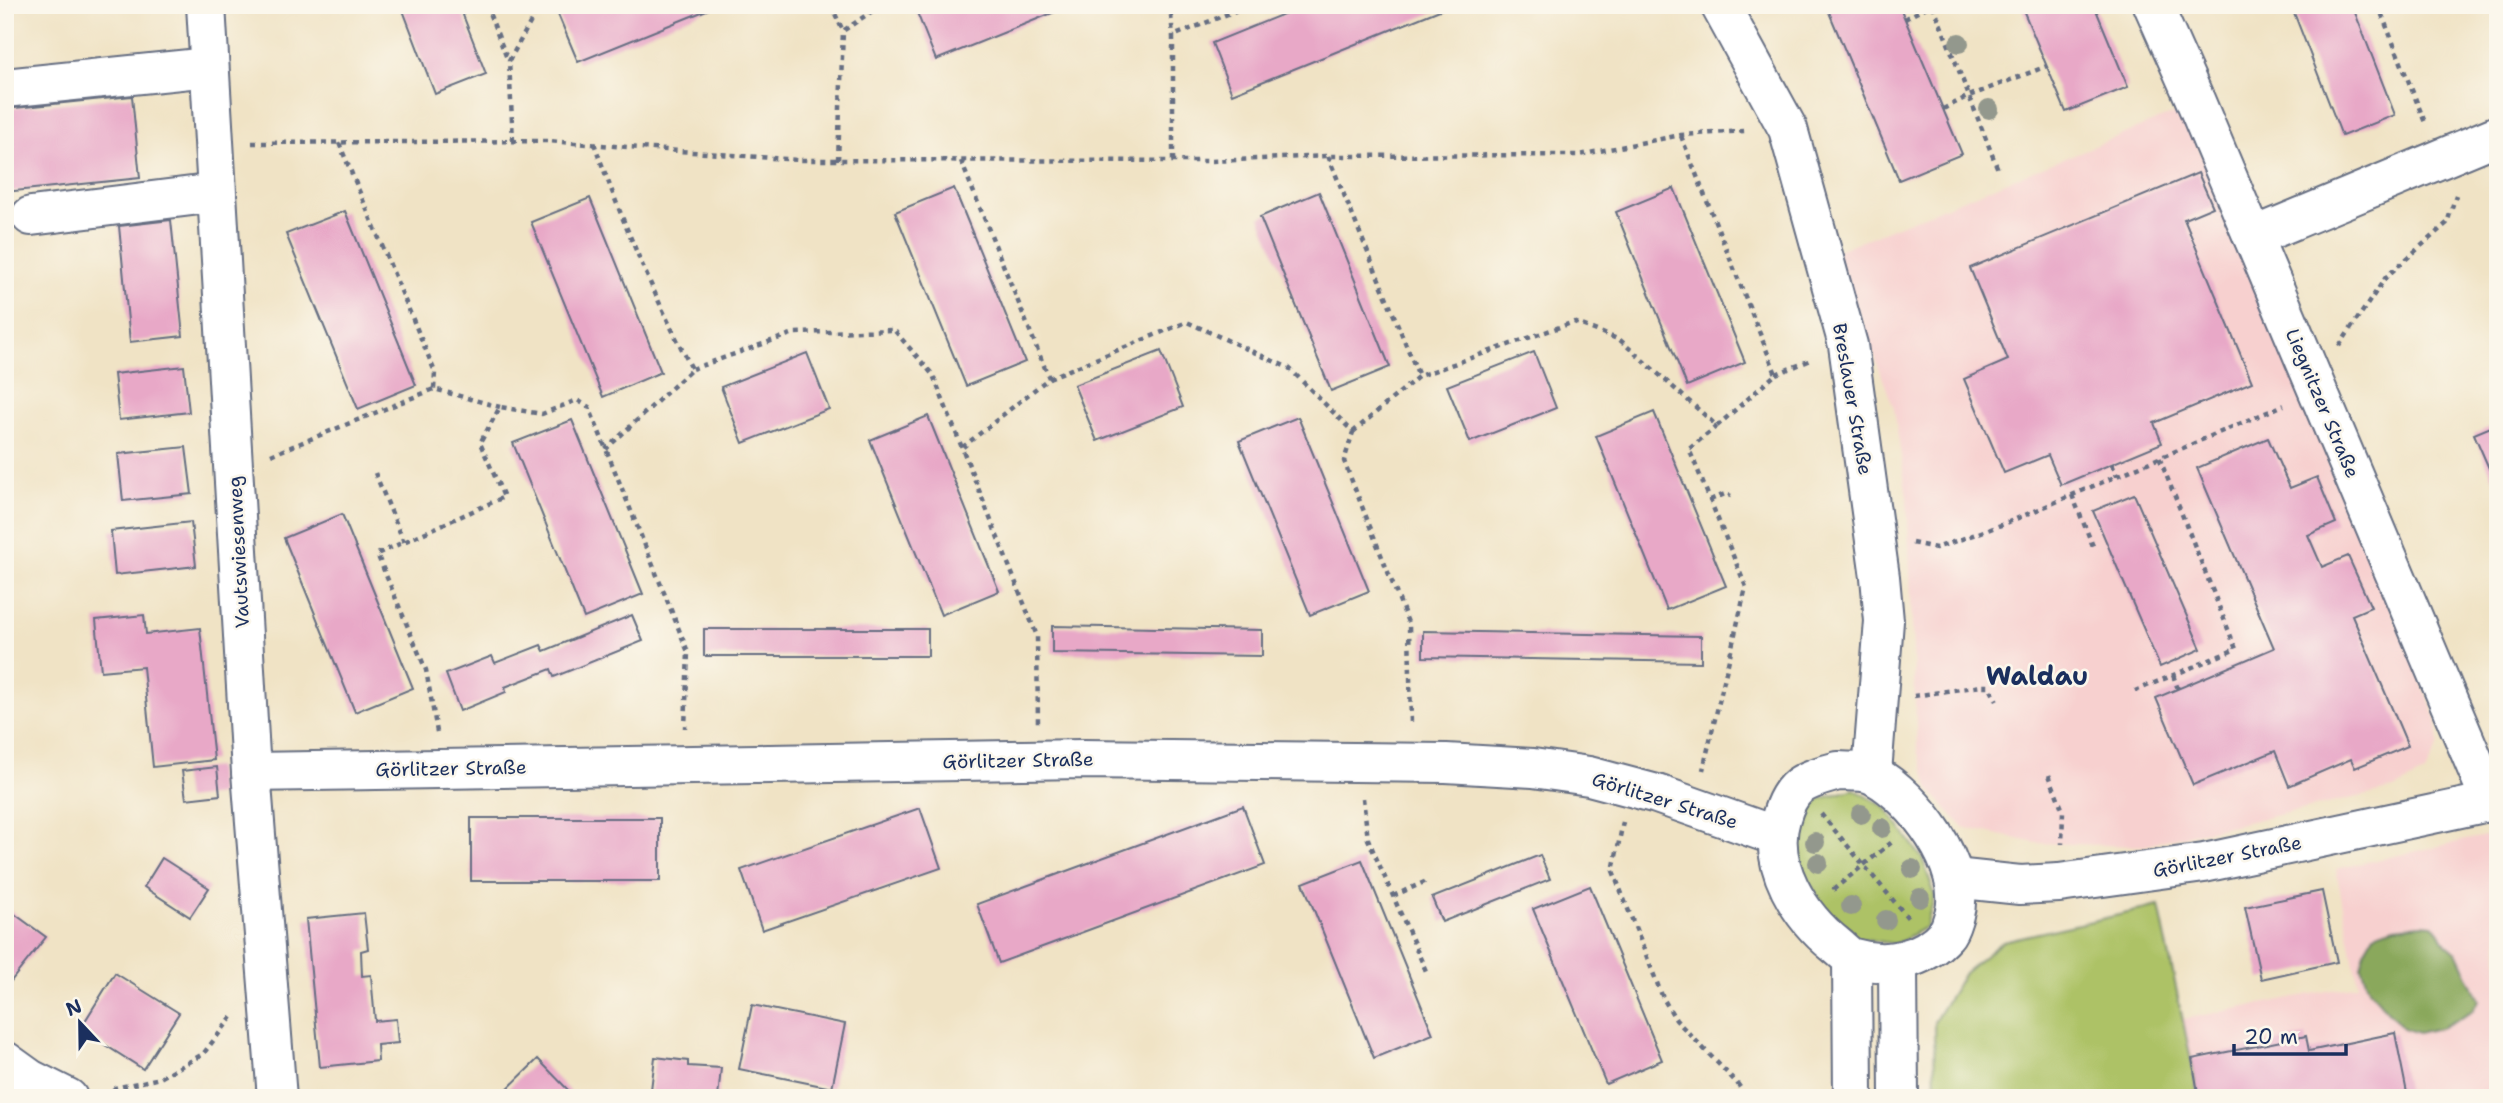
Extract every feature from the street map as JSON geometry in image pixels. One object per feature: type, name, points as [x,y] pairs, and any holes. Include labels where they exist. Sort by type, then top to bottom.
[{"type":"street","name":"Vautswiesenweg","points":[[206,5],[251,772],[277,1098]]},
{"type":"street","name":"Breslauer Straße","points":[[1720,5],[1788,129],[1848,345],[1884,621],[1871,774]]},
{"type":"street","name":"Liegnitzer Straße","points":[[2153,5],[2494,801]]},
{"type":"street","points":[[5,88],[209,67]]},
{"type":"street","points":[[2253,237],[2470,148]]},
{"type":"street","points":[[31,216],[216,193]]},
{"type":"street","name":"Görlitzer Straße","points":[[251,772],[1038,760],[1412,762],[1533,768],[1589,776],[1694,807],[1776,836]]},
{"type":"street","points":[[1838,771],[1871,774],[1898,790],[1921,818],[1944,853],[1954,878],[1956,907],[1948,933],[1925,951],[1898,963],[1852,958],[1819,932],[1794,896],[1781,867],[1776,836],[1784,805],[1798,787],[1815,777],[1838,771]]},
{"type":"street","name":"Görlitzer Straße","points":[[1954,878],[2020,885],[2059,883],[2204,863],[2494,801]]},
{"type":"street","points":[[1852,958],[1853,1098]]},
{"type":"street","points":[[1898,963],[1899,1098]]},
{"type":"street","points":[[5,1060],[30,1079],[68,1098]]},
{"type":"path","points":[[486,5],[509,61],[513,141]]},
{"type":"path","points":[[509,61],[540,5]]},
{"type":"path","points":[[831,5],[843,31],[838,160]]},
{"type":"path","points":[[843,31],[881,5]]},
{"type":"path","points":[[1170,5],[1173,36],[1173,161]]},
{"type":"path","points":[[1173,36],[1250,5]]},
{"type":"path","points":[[1905,19],[1931,5],[1999,172]]},
{"type":"path","points":[[1874,533],[1936,548],[2004,524],[2316,386],[2386,277],[2447,223],[2470,148],[2378,5]]},
{"type":"path","points":[[1943,109],[2047,66]]},
{"type":"path","points":[[213,144],[513,141],[594,143],[798,160],[1173,161],[1328,156],[1579,155],[1681,135],[1788,129]]},
{"type":"path","points":[[1681,135],[1776,374],[1689,449],[1746,587],[1694,807]]},
{"type":"path","points":[[339,143],[435,372],[434,389]]},
{"type":"path","points":[[594,143],[629,238],[658,305],[691,369]]},
{"type":"path","points":[[1328,156],[1419,376]]},
{"type":"path","points":[[961,161],[1049,378]]},
{"type":"path","points":[[962,447],[1049,378],[1187,322],[1289,368],[1353,432]]},
{"type":"path","points":[[1412,762],[1409,625],[1344,461],[1353,432],[1419,376],[1574,322],[1620,340],[1717,426]]},
{"type":"path","points":[[606,449],[691,369],[794,333],[894,330],[933,375],[1037,636],[1038,760]]},
{"type":"path","points":[[233,470],[434,389],[500,407],[542,414],[576,400],[589,407],[688,652],[683,765]]},
{"type":"path","points":[[443,768],[426,670],[377,554],[504,497],[480,443],[500,407]]},
{"type":"path","points":[[2135,691],[2236,649],[2159,457]]},
{"type":"path","points":[[2112,464],[2116,475]]},
{"type":"path","points":[[375,472],[404,542]]},
{"type":"path","points":[[1710,500],[1725,494],[1731,496]]},
{"type":"path","points":[[2072,495],[2092,546]]},
{"type":"path","points":[[2173,675],[2178,689]]},
{"type":"path","points":[[1878,696],[1922,696],[1981,685],[1989,686],[1997,701]]},
{"type":"path","points":[[1359,762],[1368,839],[1426,971]]},
{"type":"path","points":[[2049,775],[2063,811],[2059,883]]},
{"type":"path","points":[[1630,787],[1613,871],[1663,998],[1676,1020],[1748,1098]]},
{"type":"path","points":[[1798,787],[1932,946]]},
{"type":"path","points":[[1805,912],[1921,818]]},
{"type":"path","points":[[1393,896],[1429,880]]},
{"type":"path","points":[[107,1098],[115,1088],[160,1078],[203,1055],[236,1012],[268,989]]},
{"type":"shaded area","points":[[2183,110],[2436,718],[2439,744],[2425,773],[2394,789],[2139,846],[2036,843],[1963,827],[1930,790],[1917,750],[1907,497],[1894,409],[1836,251]]},
{"type":"shaded area","points":[[2498,833],[2498,1098],[1935,1098],[1934,1068],[2358,985],[2336,869]]},
{"type":"green space","points":[[1854,789],[1885,807],[1922,858],[1935,895],[1926,927],[1895,944],[1853,937],[1822,905],[1802,868],[1794,828],[1816,800]]},
{"type":"green space","points":[[2159,906],[2199,1098],[1935,1098],[1934,1022],[1964,973],[2003,941]]},
{"type":"green space","points":[[2432,925],[2446,944],[2458,954],[2479,1000],[2472,1011],[2443,1027],[2418,1033],[2403,1028],[2370,991],[2361,967],[2366,948],[2374,934],[2395,927]]},
{"type":"building","points":[[401,5],[459,5],[486,74],[435,94]]},
{"type":"building","points":[[575,5],[719,5],[578,62],[557,12]]},
{"type":"building","points":[[926,5],[1072,5],[936,60],[916,10]]},
{"type":"building","points":[[1306,5],[1452,5],[1232,94],[1212,43]]},
{"type":"building","points":[[1826,5],[1899,5],[1962,154],[1899,180]]},
{"type":"building","points":[[2021,5],[2094,5],[2128,87],[2066,112]]},
{"type":"building","points":[[2291,5],[2352,5],[2395,115],[2342,136]]},
{"type":"building","points":[[132,96],[140,178],[5,192],[5,109]]},
{"type":"building","points":[[2198,173],[2213,207],[2184,219],[2252,382],[2154,423],[2162,443],[2061,485],[2048,455],[2004,473],[1964,379],[2008,360],[1970,268]]},
{"type":"building","points":[[954,188],[1025,362],[966,386],[895,212]]},
{"type":"building","points":[[1674,188],[1745,362],[1687,386],[1616,212]]},
{"type":"building","points":[[1319,192],[1390,367],[1331,391],[1260,217]]},
{"type":"building","points":[[590,198],[661,372],[603,397],[531,222]]},
{"type":"building","points":[[345,211],[416,385],[358,409],[286,234]]},
{"type":"building","points":[[171,220],[183,336],[130,342],[119,226]]},
{"type":"building","points":[[1161,351],[1183,407],[1097,441],[1074,385]]},
{"type":"building","points":[[1534,352],[1556,408],[1470,442],[1447,386]]},
{"type":"building","points":[[807,353],[829,409],[743,443],[721,387]]},
{"type":"building","points":[[184,366],[189,412],[119,420],[114,374]]},
{"type":"building","points":[[1654,412],[1726,586],[1667,610],[1596,436]]},
{"type":"building","points":[[928,416],[999,591],[941,615],[870,440]]},
{"type":"building","points":[[1298,417],[1369,591],[1310,615],[1239,441]]},
{"type":"building","points":[[572,420],[643,594],[584,618],[513,443]]},
{"type":"building","points":[[2498,424],[2498,489],[2474,434]]},
{"type":"building","points":[[2268,438],[2290,488],[2317,477],[2336,523],[2308,535],[2322,567],[2348,556],[2371,607],[2352,615],[2408,746],[2355,768],[2351,759],[2289,786],[2275,751],[2193,785],[2156,698],[2274,648],[2197,468]]},
{"type":"building","points":[[186,447],[192,494],[123,501],[118,454]]},
{"type":"building","points":[[2134,494],[2201,649],[2160,667],[2093,511]]},
{"type":"building","points":[[342,514],[413,688],[355,712],[284,538]]},
{"type":"building","points":[[191,522],[196,566],[115,575],[111,531]]},
{"type":"building","points":[[144,615],[146,634],[200,628],[214,760],[153,767],[143,667],[101,671],[96,620]]},
{"type":"building","points":[[632,615],[643,641],[554,677],[551,669],[505,687],[506,692],[460,711],[446,674],[492,656],[495,663],[541,645],[544,651]]},
{"type":"building","points":[[1052,626],[1262,630],[1262,656],[1052,653]]},
{"type":"building","points":[[704,629],[928,629],[928,656],[704,656]]},
{"type":"building","points":[[1423,631],[1701,636],[1701,662],[1423,657]]},
{"type":"building","points":[[217,767],[220,795],[186,799],[182,771]]},
{"type":"building","points":[[1243,806],[1265,865],[999,963],[977,904]]},
{"type":"building","points":[[920,808],[941,868],[762,930],[741,870]]},
{"type":"building","points":[[471,818],[660,818],[660,881],[471,881]]},
{"type":"building","points":[[1540,855],[1550,879],[1442,922],[1432,898]]},
{"type":"building","points":[[162,858],[209,888],[190,917],[144,887]]},
{"type":"building","points":[[1362,860],[1433,1034],[1374,1058],[1303,883]]},
{"type":"building","points":[[1590,886],[1662,1060],[1606,1084],[1533,909]]},
{"type":"building","points":[[2322,891],[2337,962],[2261,979],[2245,907]]},
{"type":"building","points":[[5,907],[46,937],[11,981],[5,976]]},
{"type":"building","points":[[364,913],[368,949],[361,951],[362,976],[371,975],[375,1021],[396,1019],[398,1043],[377,1045],[378,1061],[320,1067],[306,919]]},
{"type":"building","points":[[115,973],[179,1013],[143,1069],[80,1029]]},
{"type":"building","points":[[752,1005],[845,1024],[832,1088],[739,1069]]},
{"type":"building","points":[[2395,1033],[2408,1098],[2199,1098],[2192,1059],[2306,1036],[2309,1051]]},
{"type":"building","points":[[655,1057],[688,1061],[688,1066],[721,1068],[718,1098],[650,1098]]},
{"type":"building","points":[[538,1059],[576,1098],[498,1098]]},
{"type":"district","name":"Waldau","points":[[2037,676]]}]
